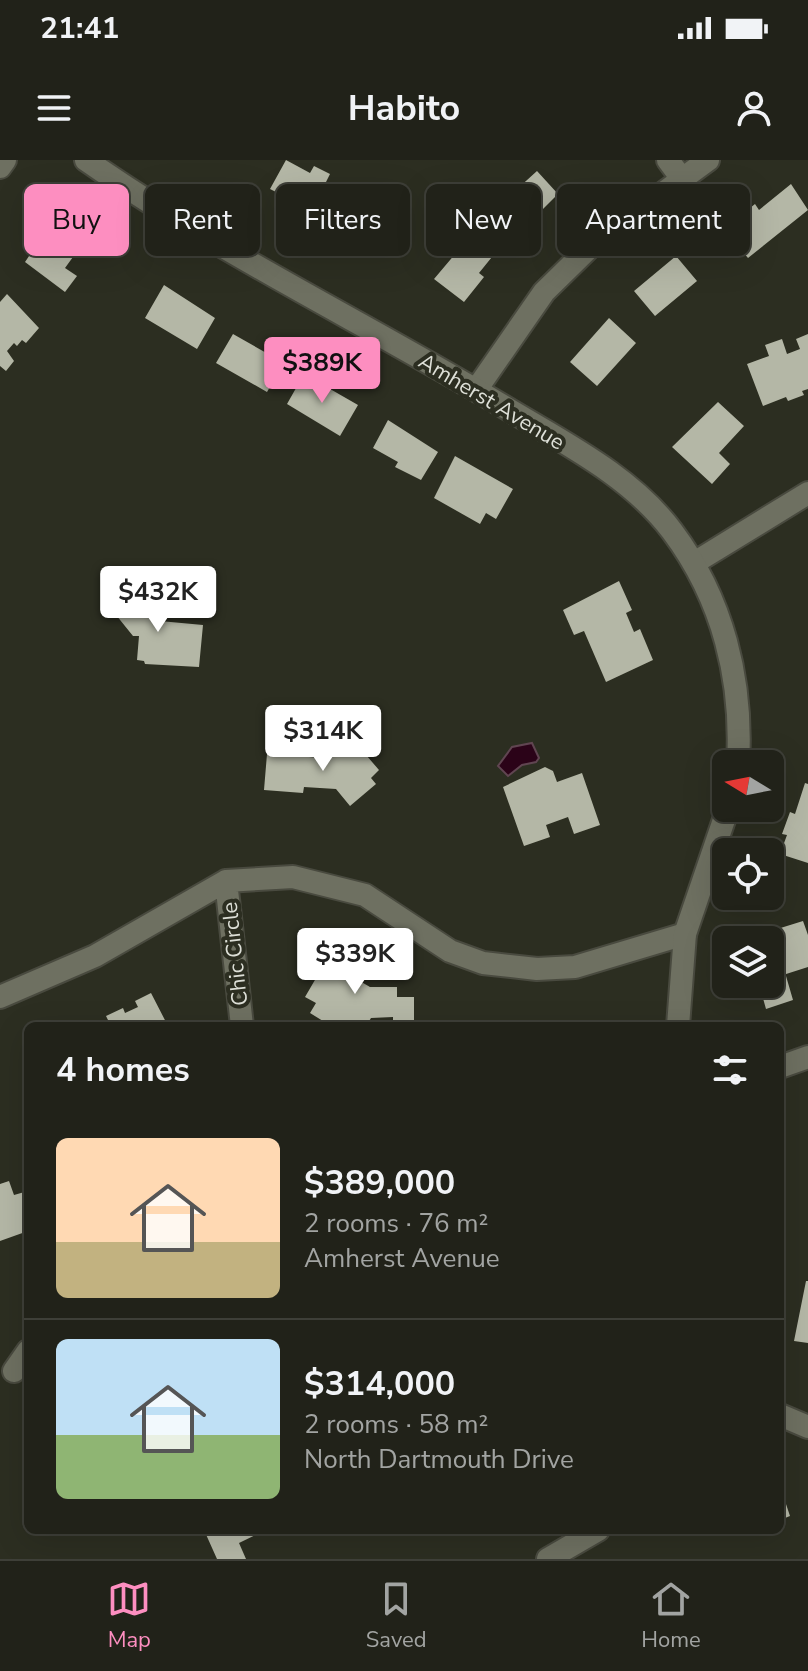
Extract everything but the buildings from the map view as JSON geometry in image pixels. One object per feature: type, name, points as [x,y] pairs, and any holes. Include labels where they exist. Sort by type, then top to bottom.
[{"type":"street","points":[[0,167],[5,160]]},
{"type":"street","name":"Amherst Avenue","points":[[86,160],[157,206],[476,390],[601,466],[637,493],[671,529],[694,563],[727,638],[738,704],[738,750]]},
{"type":"street","points":[[668,160],[682,179]]},
{"type":"street","points":[[476,390],[544,292],[590,247],[708,160]]},
{"type":"street","points":[[694,563],[808,493]]},
{"type":"street","points":[[678,1022],[685,934],[723,822]]},
{"type":"street","points":[[0,997],[95,956],[226,881],[293,877],[365,895],[450,951],[483,963],[537,969],[575,967],[685,934]]},
{"type":"street","name":"Chic Circle","points":[[226,881],[242,1022]]},
{"type":"street","points":[[784,1066],[808,1057]]},
{"type":"street","points":[[14,1371],[24,1357]]},
{"type":"street","points":[[784,1417],[808,1427]]},
{"type":"street","points":[[548,1559],[591,1534]]},
{"type":"shaded area","points":[[532,743],[539,758],[536,762],[522,765],[508,776],[498,766],[512,747]]}]
